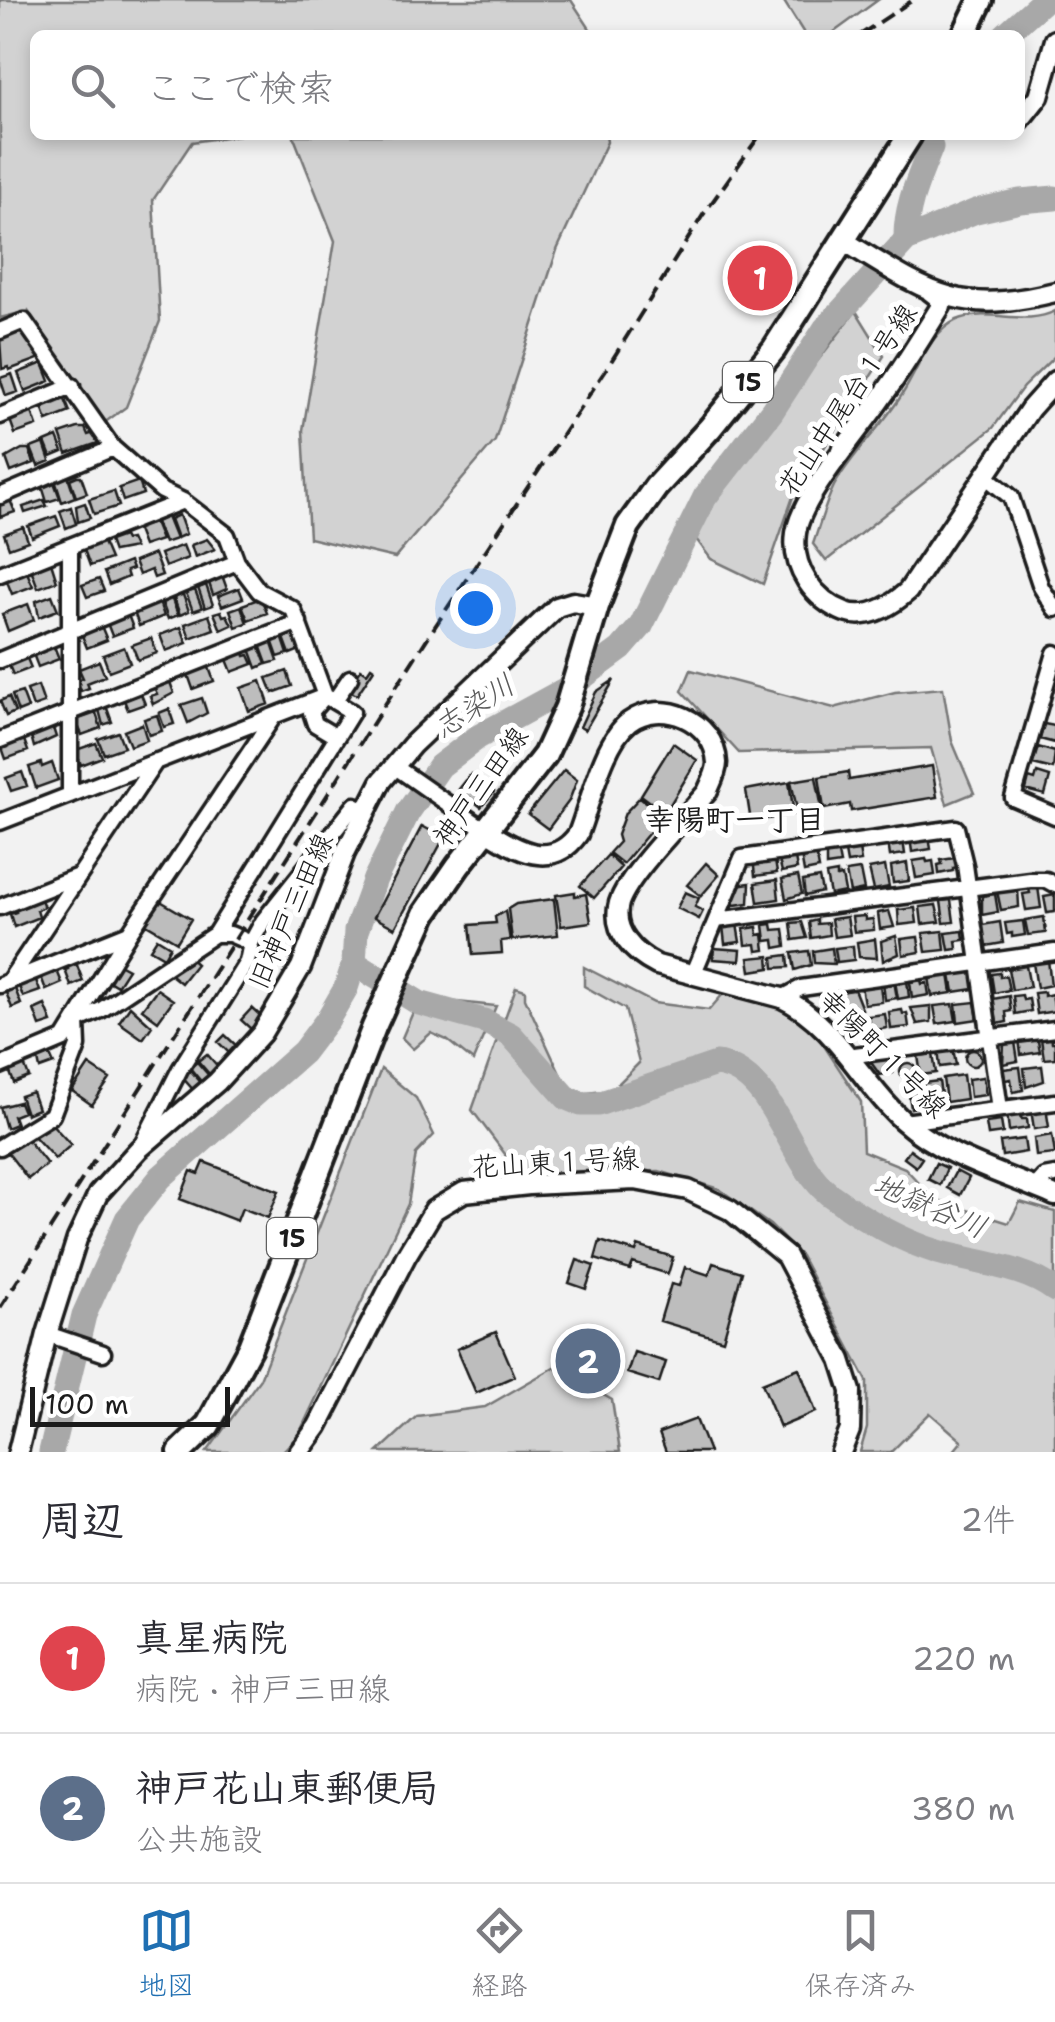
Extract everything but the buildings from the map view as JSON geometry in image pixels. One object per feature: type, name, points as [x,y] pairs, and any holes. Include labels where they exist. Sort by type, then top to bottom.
[{"type":"main road","points":[[966,30],[981,0]]},
{"type":"main road","name":"神戸三田線","points":[[180,1452],[208,1426],[250,1347],[381,1012],[425,914],[545,754],[567,707],[621,540],[641,506],[774,349],[907,140]]},
{"type":"street","points":[[1025,114],[1039,96],[1055,40]]},
{"type":"street","points":[[844,240],[930,291],[982,304],[1055,292]]},
{"type":"street","name":"花山中尾台１号線","points":[[930,291],[939,298],[941,306],[818,487],[800,520],[795,548],[804,577],[834,607],[863,616],[893,604],[908,591],[1030,409],[1055,381]]},
{"type":"street","points":[[0,332],[24,321],[112,448],[162,491],[183,501],[227,535],[237,562],[259,591],[293,608],[330,698],[352,712],[215,934],[102,1010],[78,1021]]},
{"type":"street","points":[[0,416],[72,386]]},
{"type":"street","points":[[0,496],[112,448]]},
{"type":"street","points":[[984,475],[1011,497],[1041,587],[1055,609]]},
{"type":"street","points":[[0,574],[183,501]]},
{"type":"street","points":[[70,546],[70,795]]},
{"type":"street","points":[[0,660],[237,562]]},
{"type":"street","name":"旧神戸三田線","points":[[18,1452],[57,1337],[77,1239],[109,1180],[217,1082],[262,1033],[302,966],[330,886],[365,810],[401,770],[412,745],[557,607],[574,602],[594,617]]},
{"type":"street","points":[[0,740],[299,622]]},
{"type":"street","points":[[1055,653],[1013,798],[1055,816]]},
{"type":"street","points":[[335,736],[315,724],[311,712],[350,678]]},
{"type":"street","points":[[0,822],[275,715],[330,698]]},
{"type":"street","name":"幸陽町１号線","points":[[401,770],[487,831],[532,854],[546,856],[570,846],[578,834],[611,746],[630,721],[668,711],[693,722],[714,751],[718,764],[714,778],[708,792],[628,888],[618,916],[626,940],[642,958],[693,976],[782,998],[801,1008],[820,1022],[875,1093],[904,1122],[948,1150],[1055,1196]]},
{"type":"street","points":[[0,1066],[64,1039],[129,932],[275,715]]},
{"type":"street","points":[[5,983],[156,760]]},
{"type":"street","points":[[139,1149],[180,1069],[247,962],[262,921],[354,806],[365,810]]},
{"type":"street","points":[[693,976],[742,858],[956,828],[1000,1109]]},
{"type":"street","points":[[0,906],[78,876]]},
{"type":"street","points":[[716,920],[1030,880],[1046,880],[1055,885]]},
{"type":"street","points":[[5,983],[129,932]]},
{"type":"street","points":[[215,934],[230,934],[251,943]]},
{"type":"street","points":[[782,998],[802,988],[1055,952]]},
{"type":"street","points":[[0,1147],[52,1116],[78,1046],[78,1021]]},
{"type":"street","points":[[846,1056],[1055,1029]]},
{"type":"street","points":[[904,1122],[1055,1102]]},
{"type":"street","points":[[1035,1188],[1044,1177],[1055,1175]]},
{"type":"street","name":"花山東１号線","points":[[298,1452],[318,1426],[434,1210],[464,1192],[636,1180],[688,1190],[730,1210],[786,1256],[841,1360],[851,1391],[850,1430],[841,1452]]},
{"type":"street","points":[[57,1337],[103,1353]]},
{"type":"shaded area","points":[[0,0],[571,0],[591,30],[30,30],[30,140],[206,140],[192,142],[153,200],[160,321],[126,407],[104,423],[28,311],[0,318]]},
{"type":"shaded area","points":[[783,0],[878,0],[837,30],[802,30]]},
{"type":"shaded area","points":[[295,140],[607,140],[557,250],[495,441],[395,558],[309,538],[303,430],[335,241]]},
{"type":"shaded area","points":[[856,311],[884,356],[794,494],[763,584],[711,559],[693,535],[747,453]]},
{"type":"shaded area","points":[[1055,311],[1055,356],[1023,387],[993,428],[826,561],[813,544],[834,486],[895,405],[939,333],[969,317],[1031,317]]},
{"type":"shaded area","points":[[691,670],[834,708],[895,692],[943,688],[952,741],[974,793],[947,804],[931,748],[739,753],[682,691]]},
{"type":"shaded area","points":[[584,967],[654,1003],[709,1010],[723,994],[794,1013],[815,1032],[861,1102],[863,1151],[905,1168],[935,1200],[1009,1223],[1020,1202],[1055,1212],[1055,1452],[953,1452],[962,1441],[930,1413],[891,1452],[860,1452],[867,1428],[867,1381],[801,1256],[770,1225],[719,1189],[659,1171],[510,1175],[505,1154],[472,1110],[516,987],[525,990],[525,998],[562,1078],[578,1094],[612,1090],[639,1063],[625,1009],[584,986]]},
{"type":"shaded area","points":[[419,998],[496,1006],[473,1061],[447,1040],[431,1033],[413,1049],[402,1038]]},
{"type":"shaded area","points":[[381,1069],[416,1098],[434,1135],[416,1154],[408,1204],[299,1434],[282,1452],[207,1452],[260,1379]]},
{"type":"shaded area","points":[[555,1367],[612,1400],[620,1452],[378,1452],[417,1416],[485,1407]]},
{"type":"waterway","points":[[1011,30],[1044,0]]},
{"type":"waterway","points":[[906,240],[910,204],[931,147]]},
{"type":"waterway","name":"志染川","points":[[51,1452],[84,1315],[127,1219],[161,1177],[303,1052],[328,1019],[346,988],[354,963],[356,931],[375,879],[408,812],[440,766],[478,737],[568,688],[621,649],[641,626],[705,497],[772,411],[825,329],[906,240],[976,211],[1055,198]]},
{"type":"waterway","name":"地獄谷川","points":[[354,963],[419,1003],[484,1021],[511,1035],[567,1098],[581,1104],[598,1104],[716,1064],[736,1070],[766,1099],[814,1179],[842,1203],[909,1241],[1029,1275],[1055,1290]]},
{"type":"railway","points":[[868,30],[913,0]]},
{"type":"railway","points":[[0,1308],[430,634],[607,368],[703,215],[756,140]]},
{"type":"place","name":"真星病院","points":[[760,278]]},
{"type":"place","name":"神戸花山東郵便局","points":[[588,1361]]},
{"type":"district","name":"幸陽町一丁目","points":[[735,820]]}]
